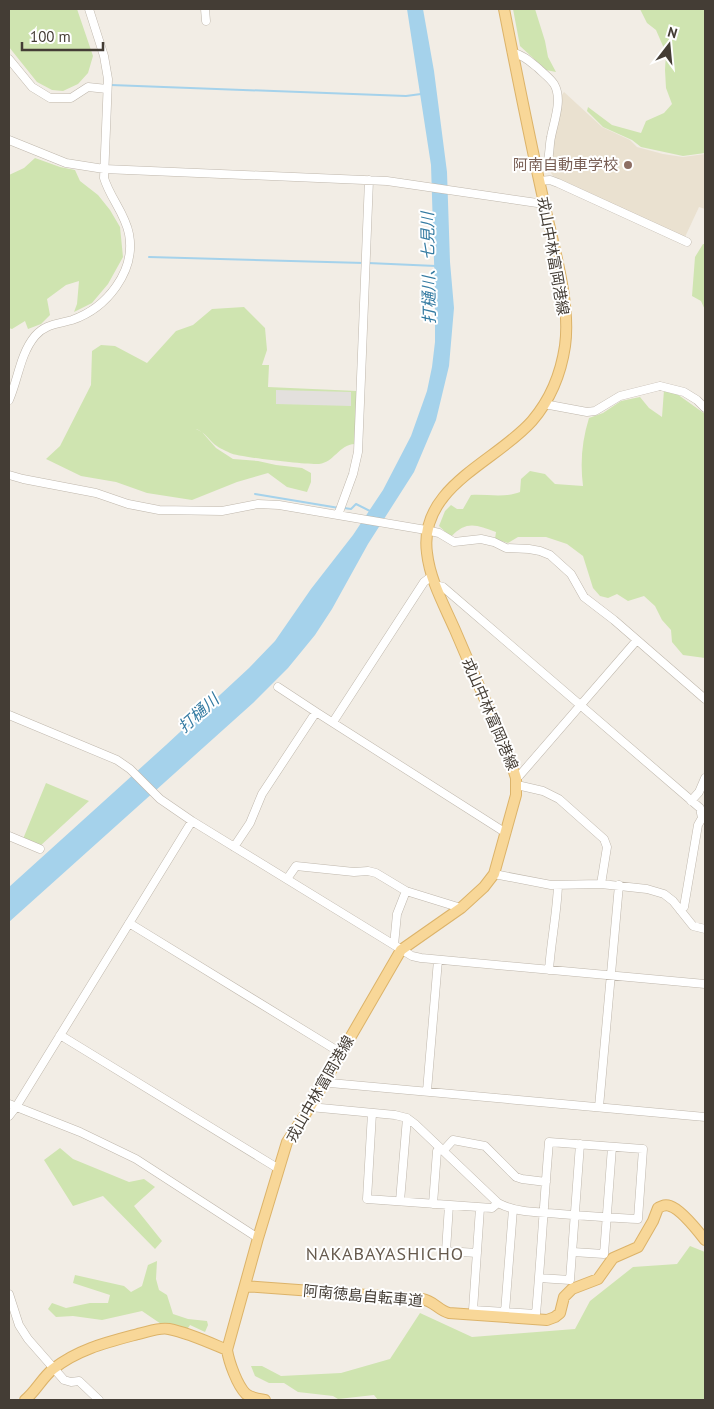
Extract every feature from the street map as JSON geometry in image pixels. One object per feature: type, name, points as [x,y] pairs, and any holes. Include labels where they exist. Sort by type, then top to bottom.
[{"type":"main road","name":"戎山中林富岡港線","points":[[227,1350],[258,1238],[291,1134],[310,1108],[397,948],[461,908],[484,887],[494,874],[506,833],[517,781],[509,756],[433,580],[427,554],[426,530],[444,494],[457,481],[513,440],[544,404],[554,385],[561,365],[565,344],[566,324],[558,270],[504,9]]},
{"type":"main road","name":"阿南徳島自転車道","points":[[245,1286],[429,1300],[441,1311],[449,1313],[547,1320],[555,1318],[560,1313],[564,1297],[572,1289],[598,1279],[613,1258],[638,1247],[658,1208],[663,1205],[670,1206],[704,1235]]},
{"type":"main road","points":[[25,1400],[54,1368],[88,1348],[162,1328],[188,1334],[227,1350],[229,1363],[243,1389],[250,1398],[265,1400]]},
{"type":"street","points":[[9,400],[24,355],[35,336],[51,325],[74,319],[89,311],[111,294],[126,268],[130,246],[129,233],[124,217],[108,191],[104,178],[107,86],[104,56],[89,9]]},
{"type":"street","points":[[205,9],[206,21]]},
{"type":"street","points":[[512,52],[523,55],[551,80],[556,86],[558,95],[558,106],[548,151],[548,162],[546,167],[537,168]]},
{"type":"street","points":[[9,59],[32,87],[50,98],[72,98],[88,87],[107,86]]},
{"type":"street","points":[[9,140],[66,163],[104,169],[369,180],[424,186],[544,204]]},
{"type":"street","points":[[338,515],[353,474],[358,452],[369,180]]},
{"type":"street","points":[[540,180],[558,182],[687,242]]},
{"type":"street","points":[[544,404],[587,412],[595,411],[620,396],[660,386],[684,392],[697,400],[705,408]]},
{"type":"street","points":[[9,475],[96,493],[128,504],[159,510],[222,511],[258,504],[269,504],[426,530],[439,533],[454,542],[481,539],[494,542],[506,548],[540,550],[550,555],[571,574],[584,597],[602,610],[705,700]]},
{"type":"street","points":[[333,722],[424,582],[433,580],[700,808],[704,818],[698,825],[684,907],[680,910]]},
{"type":"street","points":[[601,884],[607,847],[604,839],[559,799],[517,781],[520,775],[637,640]]},
{"type":"street","points":[[278,687],[506,833]]},
{"type":"street","points":[[234,847],[250,823],[262,794],[316,712]]},
{"type":"street","points":[[9,715],[117,760],[130,769],[157,796],[192,821],[397,948],[421,958],[705,984]]},
{"type":"street","points":[[691,801],[699,792],[705,778]]},
{"type":"street","points":[[9,1116],[12,1106],[60,1035],[192,821]]},
{"type":"street","points":[[9,836],[40,849]]},
{"type":"street","points":[[287,879],[296,866],[354,872],[368,871],[376,873],[406,891],[461,908]]},
{"type":"street","points":[[494,874],[551,885],[601,884],[647,889],[664,894],[673,901],[693,926],[705,929]]},
{"type":"street","points":[[549,970],[558,902],[558,885]]},
{"type":"street","points":[[599,1107],[619,886]]},
{"type":"street","points":[[397,948],[397,914],[406,891]]},
{"type":"street","points":[[129,923],[341,1053]]},
{"type":"street","points":[[427,1091],[438,960]]},
{"type":"street","points":[[60,1035],[279,1169]]},
{"type":"street","points":[[325,1081],[705,1117]]},
{"type":"street","points":[[12,1106],[87,1135],[136,1159],[258,1238]]},
{"type":"street","points":[[310,1108],[395,1115],[407,1118],[498,1203],[513,1209],[544,1213],[638,1219],[643,1149],[549,1142],[544,1213],[536,1314],[473,1310],[480,1208]]},
{"type":"street","points":[[372,1113],[367,1199],[480,1208],[492,1208],[498,1203]]},
{"type":"street","points":[[400,1201],[407,1118]]},
{"type":"street","points":[[433,1204],[437,1151],[453,1140],[483,1145],[516,1177],[546,1182]]},
{"type":"street","points":[[539,1278],[570,1280],[580,1144]]},
{"type":"street","points":[[573,1252],[604,1254],[612,1147]]},
{"type":"street","points":[[449,1205],[446,1251],[477,1253]]},
{"type":"street","points":[[505,1312],[513,1209]]},
{"type":"street","points":[[9,1294],[19,1325],[28,1339],[64,1380],[71,1382],[79,1381],[99,1400]]},
{"type":"shaded area","name":"阿南自動車学校","points":[[564,92],[602,127],[630,140],[637,147],[683,157],[705,154],[705,209],[699,207],[685,237],[553,176],[551,173],[551,153],[561,96]]},
{"type":"shaded area","points":[[276,390],[351,392],[351,406],[276,404]]},
{"type":"green space","points":[[9,9],[77,9],[93,56],[88,73],[78,84],[63,91],[52,90],[37,82],[9,47]]},
{"type":"green space","points":[[513,9],[535,9],[548,57],[556,72],[546,70],[520,46]]},
{"type":"green space","points":[[640,9],[705,9],[705,153],[683,156],[641,147],[632,140],[603,127],[587,111],[588,107],[612,125],[641,133],[646,121],[664,113],[672,104],[666,88],[666,53],[656,30],[647,23]]},
{"type":"green space","points":[[35,158],[75,170],[80,181],[98,195],[120,227],[123,257],[108,284],[92,303],[74,312],[77,304],[79,281],[66,285],[47,299],[50,315],[41,324],[28,329],[25,321],[12,329],[9,328],[9,175],[24,168]]},
{"type":"green space","points":[[703,244],[705,244],[705,310],[701,301],[692,296],[695,257]]},
{"type":"green space","points":[[244,307],[265,328],[267,350],[262,365],[269,365],[268,387],[357,391],[355,444],[344,447],[324,463],[259,459],[236,455],[216,446],[202,432],[216,448],[233,459],[302,468],[311,473],[311,482],[307,492],[287,487],[268,473],[237,482],[192,500],[147,493],[116,482],[81,476],[46,459],[60,446],[91,385],[92,351],[101,345],[115,346],[147,363],[176,331],[193,325],[212,309]]},
{"type":"green space","points":[[664,390],[677,394],[705,414],[705,658],[683,655],[672,642],[671,630],[662,620],[655,606],[644,596],[628,601],[617,594],[608,598],[600,596],[593,588],[583,556],[567,544],[546,537],[518,537],[508,543],[495,539],[496,532],[477,526],[462,528],[451,537],[439,526],[445,511],[451,505],[457,509],[463,509],[471,495],[502,495],[520,492],[521,479],[530,471],[545,474],[555,484],[583,486],[582,452],[589,418],[603,413],[621,401],[640,397],[649,408],[662,417]]},
{"type":"green space","points":[[46,783],[89,801],[39,847],[23,839]]},
{"type":"green space","points":[[60,1148],[73,1159],[129,1182],[144,1179],[155,1187],[134,1206],[162,1241],[155,1249],[103,1196],[73,1206],[44,1160]]},
{"type":"green space","points":[[690,1246],[705,1252],[705,1400],[378,1400],[374,1395],[338,1399],[333,1396],[298,1392],[284,1383],[269,1383],[255,1376],[251,1366],[262,1366],[281,1376],[341,1373],[390,1359],[420,1313],[472,1337],[575,1329],[590,1301],[633,1267],[677,1264]]},
{"type":"green space","points":[[157,1261],[156,1279],[159,1290],[167,1295],[173,1314],[188,1319],[207,1321],[208,1325],[205,1332],[190,1325],[186,1331],[164,1326],[142,1311],[102,1320],[73,1316],[56,1317],[48,1309],[52,1303],[66,1308],[90,1303],[108,1303],[110,1295],[73,1283],[75,1275],[124,1286],[131,1292],[142,1286],[148,1265]]},
{"type":"water","points":[[407,9],[423,9],[434,71],[447,172],[450,262],[454,308],[449,366],[436,420],[414,472],[368,544],[332,609],[315,635],[288,668],[253,703],[9,922],[9,887],[166,745],[249,668],[275,641],[311,589],[353,535],[383,490],[411,436],[427,391],[432,367],[435,342],[435,292],[431,165]]},
{"type":"waterway","points":[[111,85],[406,96],[421,94]]},
{"type":"waterway","points":[[149,257],[364,263]]},
{"type":"waterway","name":"打樋川、七見川","points":[[368,263],[436,266]]},
{"type":"waterway","points":[[255,494],[339,508]]},
{"type":"waterway","points":[[344,508],[351,509],[356,504],[370,511]]},
{"type":"place","name":"阿南自動車学校","points":[[628,165]]},
{"type":"district","name":"NAKABAYASHICHO","points":[[385,1254]]},
{"type":"water label","name":"打樋川","points":[[198,713]]}]
